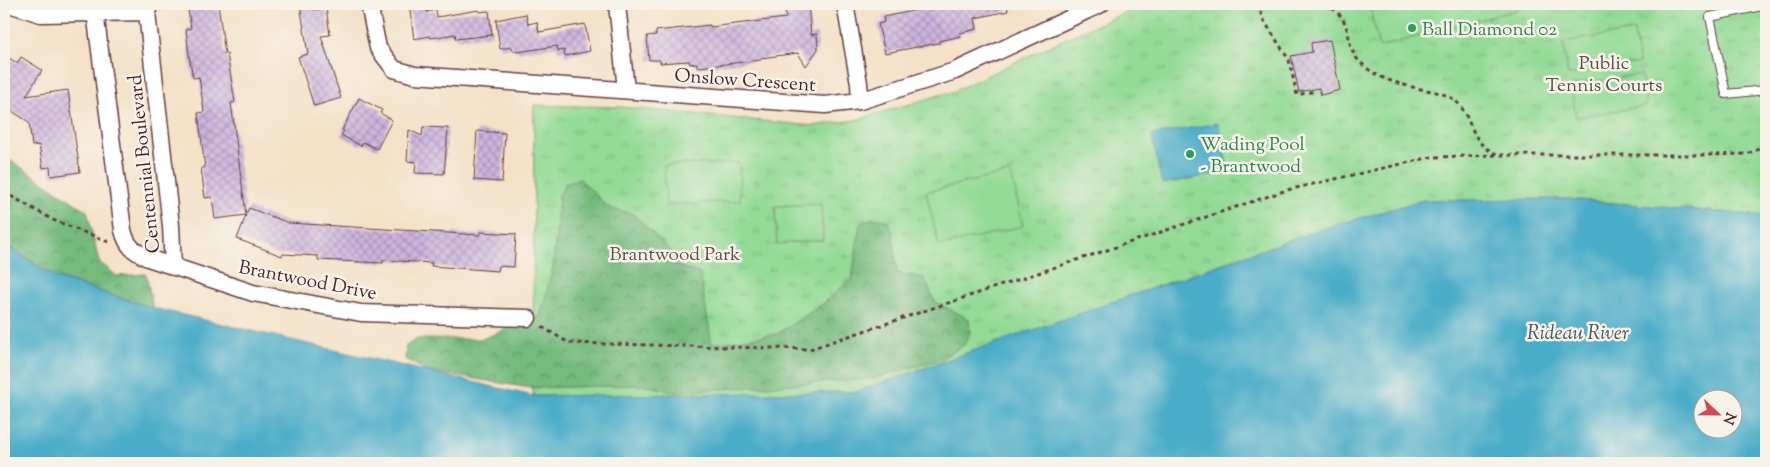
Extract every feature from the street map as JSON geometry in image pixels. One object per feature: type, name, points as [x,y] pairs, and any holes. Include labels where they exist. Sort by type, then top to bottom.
[{"type":"street","points":[[8,4],[41,14],[94,8],[147,8]]},
{"type":"street","name":"Onslow Crescent","points":[[369,4],[378,48],[394,69],[415,75],[825,106],[860,101],[955,71],[1074,9],[1101,4]]},
{"type":"street","points":[[617,4],[626,90]]},
{"type":"street","points":[[845,4],[859,83],[860,101]]},
{"type":"street","name":"Centennial Boulevard","points":[[94,8],[126,242],[148,258],[173,266],[171,226],[147,8]]},
{"type":"street","name":"Brantwood Drive","points":[[173,266],[253,292],[361,313],[528,318]]},
{"type":"lane","points":[[1766,5],[1710,17],[1726,94],[1766,90]]},
{"type":"path","points":[[1258,4],[1263,19],[1289,60],[1297,96],[1316,91]]},
{"type":"path","points":[[1325,4],[1341,15],[1346,26],[1352,51],[1360,62],[1376,75],[1386,80],[1441,93],[1451,98],[1464,110],[1480,143],[1498,155]]},
{"type":"path","points":[[528,318],[569,343],[810,350],[1287,190],[1432,157],[1738,154],[1755,151],[1766,144]]},
{"type":"path","points":[[4,192],[53,220],[84,234],[108,242],[129,246]]},
{"type":"green space","name":"Brantwood Park","points":[[1165,4],[1766,4],[1766,216],[1567,199],[1424,200],[1318,230],[856,392],[533,396],[534,105],[621,107],[813,126],[855,120],[954,91],[1075,34],[1136,8]]},
{"type":"green space","name":"Ball Diamond 02","points":[[1369,4],[1516,4],[1519,9],[1379,47]]},
{"type":"green space","points":[[1634,31],[1639,63],[1568,75],[1563,42]]},
{"type":"green space","points":[[1641,74],[1646,106],[1576,117],[1571,85]]},
{"type":"green space","points":[[4,156],[87,211],[99,262],[117,276],[146,274],[153,308],[57,278],[4,244]]},
{"type":"green space","points":[[739,163],[740,201],[666,205],[664,165]]},
{"type":"green space","points":[[1011,172],[1023,226],[939,246],[926,192]]},
{"type":"green space","points":[[580,179],[609,208],[633,214],[672,252],[675,265],[700,274],[712,344],[777,334],[823,304],[852,278],[860,224],[872,218],[887,220],[893,232],[897,273],[924,278],[935,302],[969,319],[970,333],[964,345],[939,360],[871,379],[674,392],[646,385],[530,388],[427,371],[405,359],[406,346],[417,339],[482,339],[540,316],[553,267],[559,196],[565,184]]},
{"type":"green space","points":[[821,204],[823,240],[777,244],[775,206]]},
{"type":"water","name":"Wading Pool - Brantwood","points":[[1218,123],[1229,172],[1162,184],[1152,135]]},
{"type":"water","name":"Rideau River","points":[[1567,199],[1766,216],[1766,463],[4,463],[4,244],[57,278],[153,308],[533,396],[856,392],[1318,230],[1424,200]]},
{"type":"building","points":[[187,4],[218,4],[225,54],[227,54],[235,102],[231,103],[246,214],[249,208],[289,223],[480,235],[480,232],[516,234],[514,267],[499,266],[498,271],[431,266],[432,263],[383,260],[383,263],[318,260],[318,256],[283,254],[282,256],[237,239],[246,215],[215,219],[212,197],[205,198],[201,168],[205,168],[198,113],[204,112],[199,77],[193,78],[189,55],[186,29],[191,28]]},
{"type":"building","points":[[300,4],[311,4],[313,10],[326,8],[330,35],[321,36],[341,98],[314,106],[298,57],[308,54]]},
{"type":"building","points":[[409,4],[426,4],[427,12],[436,10],[437,17],[479,10],[479,12],[489,11],[492,35],[456,39],[455,34],[414,39]]},
{"type":"building","points":[[784,4],[808,4],[811,35],[817,34],[818,49],[806,66],[798,53],[761,58],[761,60],[699,67],[697,67],[697,63],[690,64],[689,61],[660,63],[660,60],[649,60],[647,36],[656,35],[656,31],[786,18]]},
{"type":"building","points":[[947,4],[1007,4],[1008,11],[975,18],[977,29],[960,33],[961,36],[939,41],[939,43],[885,53],[878,24],[884,22],[883,17]]},
{"type":"building","points":[[526,14],[528,24],[537,22],[539,32],[585,24],[590,51],[565,56],[564,50],[558,51],[557,46],[517,52],[517,50],[513,51],[512,47],[500,49],[496,20]]},
{"type":"building","points":[[1330,40],[1340,90],[1321,95],[1319,88],[1299,92],[1291,56],[1312,52],[1311,43]]},
{"type":"building","points":[[4,55],[17,63],[21,57],[42,70],[26,96],[68,90],[80,172],[51,176],[50,167],[43,168],[39,145],[32,146],[29,122],[4,106]]},
{"type":"building","points":[[359,98],[382,110],[380,113],[392,120],[377,149],[363,142],[361,146],[341,135]]},
{"type":"building","points":[[423,127],[448,128],[444,174],[415,173],[416,162],[407,161],[409,130],[422,136]]},
{"type":"building","points":[[477,131],[505,133],[502,182],[474,180]]},
{"type":"place","name":"Ball Diamond 02","points":[[1412,28]]},
{"type":"place","name":"Wading Pool - Brantwood","points":[[1190,154]]},
{"type":"park label","name":"Public Tennis Courts","points":[[1604,73]]}]
